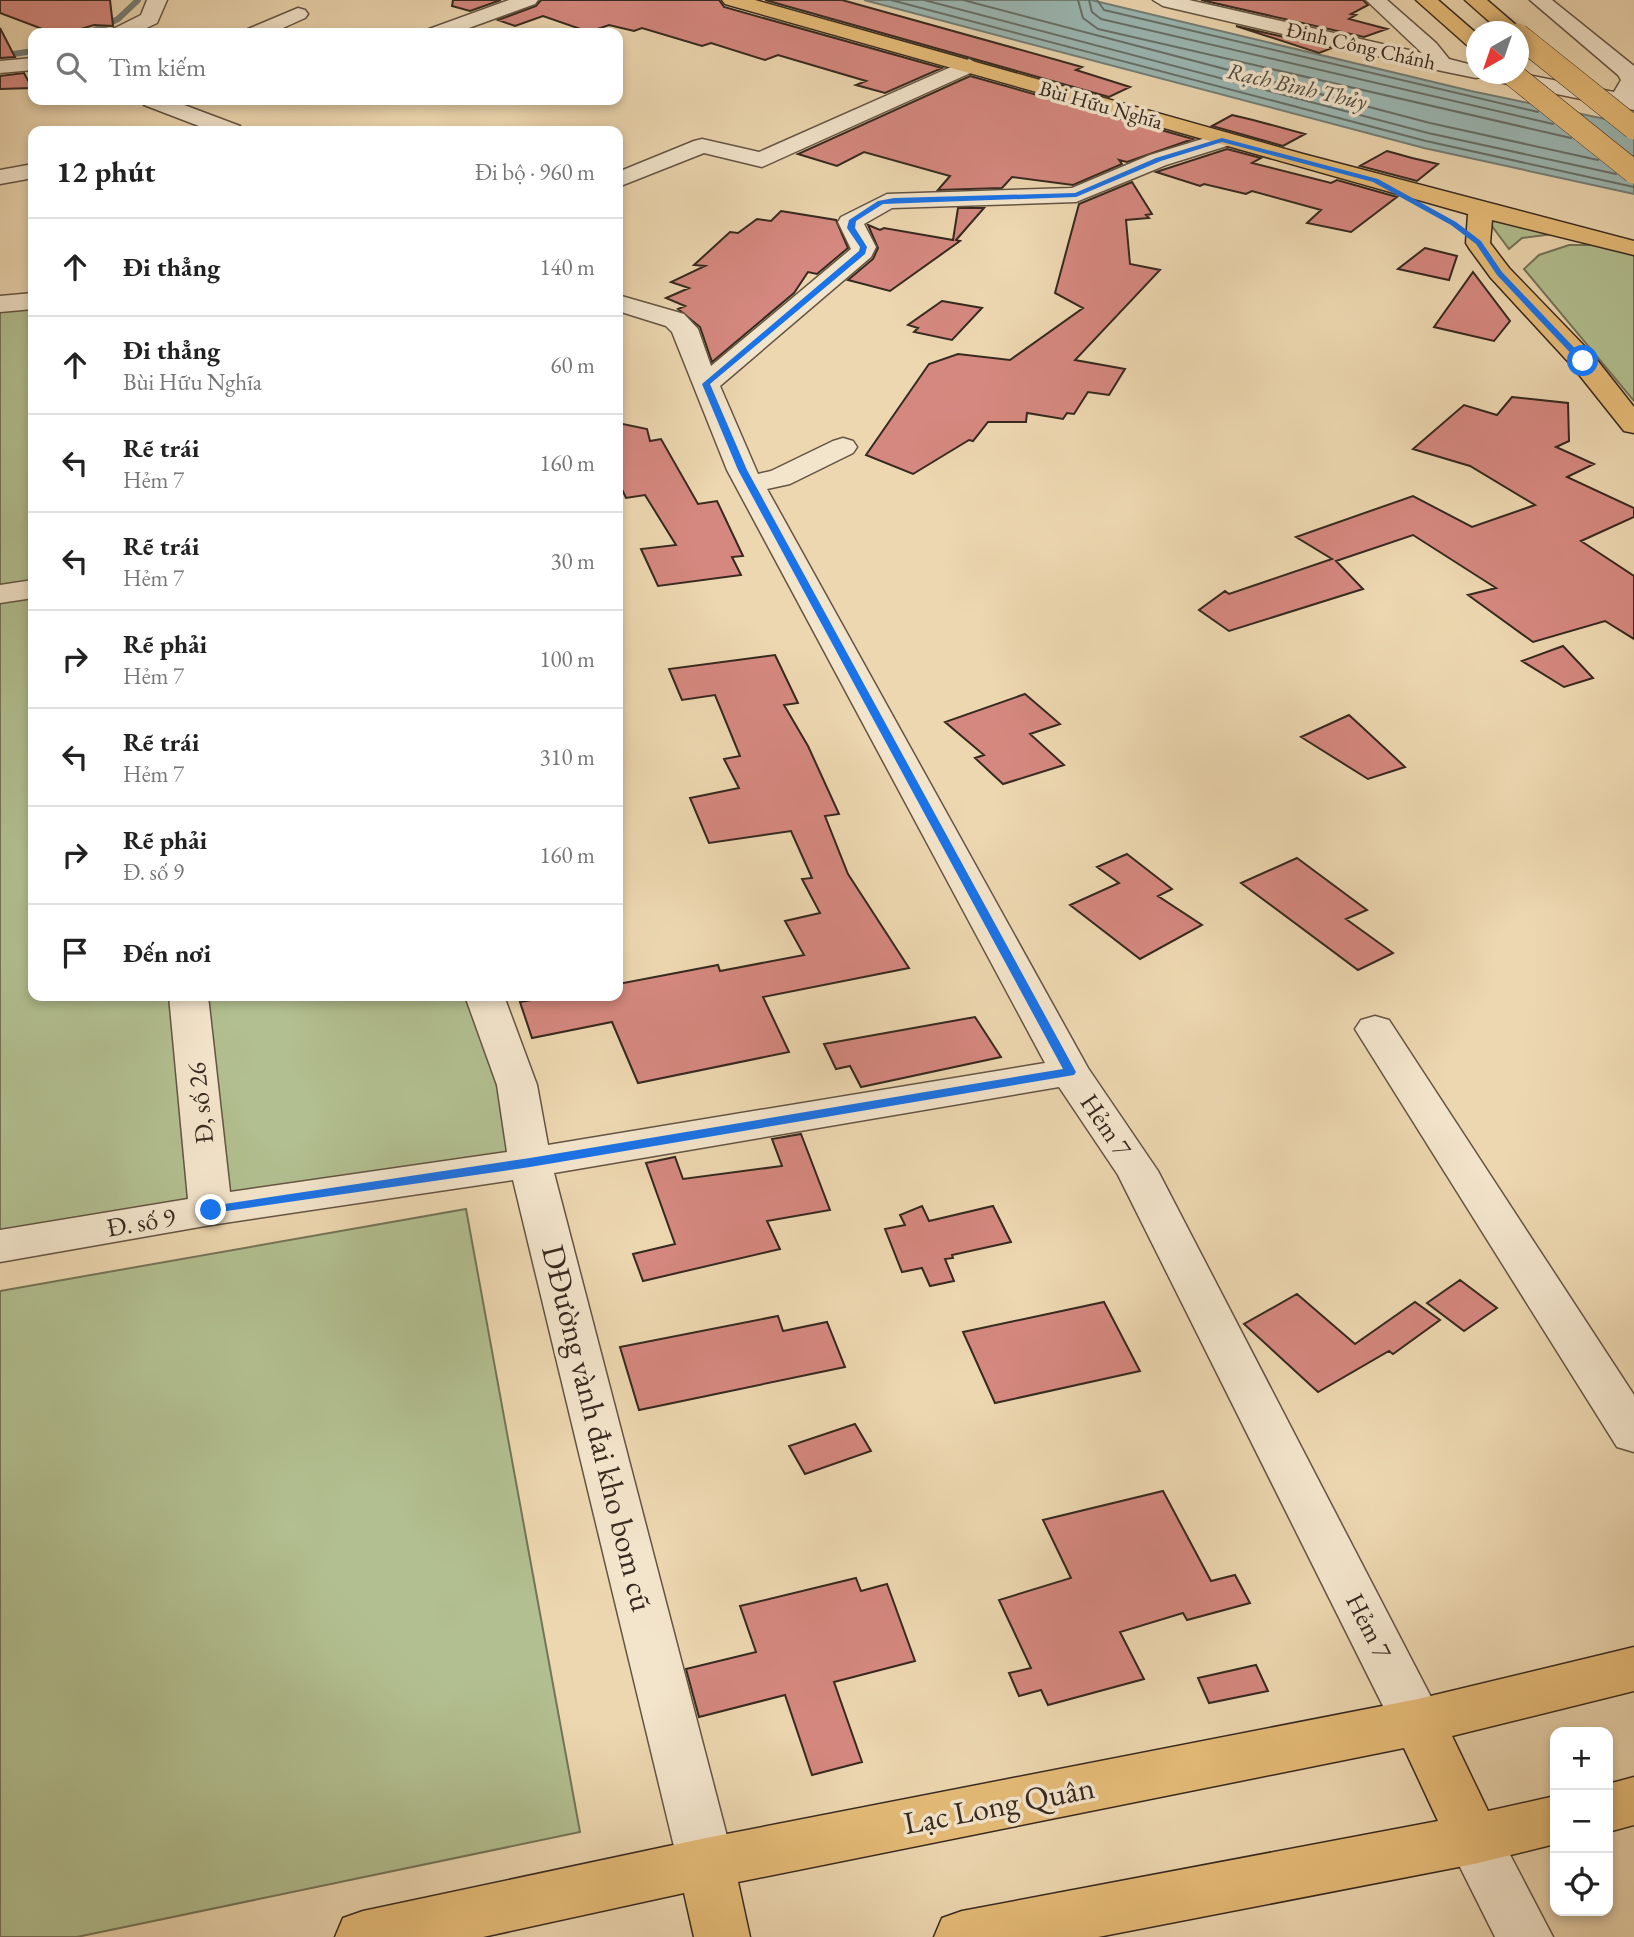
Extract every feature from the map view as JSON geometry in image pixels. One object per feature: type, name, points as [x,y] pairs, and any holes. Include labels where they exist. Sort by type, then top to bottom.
[{"type":"main road","name":"Bùi Hữu Nghĩa","points":[[732,0],[969,65],[1222,140],[1634,248]]},
{"type":"main road","points":[[1426,0],[1466,34]]},
{"type":"main road","points":[[1475,0],[1501,21]]},
{"type":"main road","points":[[1529,43],[1634,128]]},
{"type":"main road","points":[[1524,84],[1634,172]]},
{"type":"main road","points":[[1375,180],[1454,223],[1478,243],[1513,258],[1583,361],[1634,425]]},
{"type":"main road","points":[[1478,243],[1480,209]]},
{"type":"main road","points":[[1513,258],[1582,236]]},
{"type":"main road","name":"Lạc Long Quân","points":[[363,1937],[706,1863],[1418,1722],[1634,1669]]},
{"type":"main road","points":[[1418,1722],[1474,1839]]},
{"type":"main road","points":[[1613,1807],[1634,1801]]},
{"type":"main road","points":[[962,1937],[1474,1839],[1550,1821]]},
{"type":"main road","points":[[706,1863],[722,1937]]},
{"type":"street","points":[[131,28],[150,19],[157,0]]},
{"type":"street","points":[[450,28],[528,0]]},
{"type":"street","name":"Đinh Công Chánh","points":[[1163,0],[1466,70]]},
{"type":"street","points":[[1376,0],[1395,21],[1429,47],[1442,65]]},
{"type":"street","points":[[1529,83],[1627,102],[1632,79],[1626,71],[1540,0]]},
{"type":"street","points":[[266,28],[298,14]]},
{"type":"street","points":[[0,67],[28,64]]},
{"type":"street","points":[[623,178],[702,146],[762,160],[791,144],[969,65]]},
{"type":"street","points":[[165,105],[219,126]]},
{"type":"street","points":[[706,384],[862,252],[864,247],[850,222],[881,202],[1066,197],[1158,160],[1222,140]]},
{"type":"street","points":[[0,177],[28,172]]},
{"type":"street","points":[[0,304],[28,301]]},
{"type":"street","name":"Hẻm 7","points":[[623,304],[675,320],[685,328],[706,384],[750,484],[1070,1072],[1137,1171],[1418,1722]]},
{"type":"street","points":[[750,484],[780,478],[843,447]]},
{"type":"street","points":[[0,594],[28,590]]},
{"type":"street","name":"Đ, số 26","points":[[189,1001],[211,1210]]},
{"type":"street","name":"DĐường vành đai kho bom cũ","points":[[486,1001],[517,1085],[530,1163],[706,1863]]},
{"type":"street","points":[[1375,1029],[1634,1434]]},
{"type":"street","name":"Đ. số 9","points":[[0,1247],[211,1210],[530,1163],[1070,1072]]},
{"type":"street","points":[[1474,1839],[1525,1937]]},
{"type":"green space","points":[[1486,218],[1553,234],[1522,238],[1509,249]]},
{"type":"green space","points":[[1569,245],[1601,245],[1634,253],[1634,401],[1524,269],[1539,255]]},
{"type":"green space","points":[[28,301],[28,1001],[486,1001],[530,1163],[0,1246],[0,304]]},
{"type":"green space","points":[[466,1209],[580,1832],[77,1937],[0,1937],[0,1291]]},
{"type":"water","name":"Rạch Bình Thủy","points":[[864,0],[1091,0],[1471,91],[1634,125],[1634,194],[1424,148]]},
{"type":"building","points":[[0,0],[110,0],[113,26],[40,28],[0,13]]},
{"type":"building","points":[[453,0],[501,0],[470,11],[452,6]]},
{"type":"building","points":[[541,0],[719,0],[724,7],[942,68],[885,93],[856,85],[866,81],[778,55],[765,60],[711,43],[702,46],[642,28],[634,31],[609,25],[600,28],[578,28],[543,16],[515,26],[498,20],[536,6]]},
{"type":"building","points":[[765,0],[842,0],[1082,67],[1076,70],[1130,87],[1109,97]]},
{"type":"building","points":[[1201,0],[1363,0],[1368,5],[1351,14],[1356,15],[1349,19],[1387,29],[1364,37]]},
{"type":"building","points":[[1236,26],[1332,48],[1319,53]]},
{"type":"building","points":[[0,28],[15,57],[0,58]]},
{"type":"building","points":[[24,73],[28,88],[0,89],[0,76]]},
{"type":"building","points":[[970,76],[1193,139],[1127,162],[1119,160],[1122,164],[1073,185],[1012,177],[1002,188],[938,190],[950,176],[864,152],[837,166],[798,154]]},
{"type":"building","points":[[1232,115],[1305,134],[1283,146],[1212,126]]},
{"type":"building","points":[[1227,149],[1261,158],[1252,163],[1331,183],[1337,180],[1397,197],[1351,232],[1307,223],[1321,210],[1252,191],[1246,194],[1204,184],[1200,186],[1156,172]]},
{"type":"building","points":[[1387,151],[1438,164],[1417,181],[1360,166]]},
{"type":"building","points":[[1132,182],[1152,214],[1146,215],[1149,218],[1126,220],[1130,264],[1160,270],[1075,360],[1125,369],[1109,395],[1088,392],[1074,414],[1067,413],[1063,419],[1027,413],[1026,422],[988,422],[973,441],[969,440],[913,474],[866,455],[929,364],[958,354],[1010,360],[1083,308],[1055,293],[1079,204]]},
{"type":"building","points":[[958,208],[984,208],[956,240],[960,241],[890,291],[848,280],[873,259],[878,248],[868,225],[880,230],[884,228],[953,240]]},
{"type":"building","points":[[781,211],[836,220],[848,248],[817,274],[808,272],[794,293],[712,362],[700,327],[678,309],[685,306],[666,298],[689,288],[671,282],[705,266],[694,265],[730,232],[738,233],[757,219],[771,221]]},
{"type":"building","points":[[1425,248],[1457,256],[1449,280],[1398,269]]},
{"type":"building","points":[[1473,272],[1510,321],[1494,341],[1434,327]]},
{"type":"building","points":[[942,301],[982,308],[952,340],[914,332],[918,328],[908,325]]},
{"type":"building","points":[[1512,397],[1568,403],[1569,441],[1556,447],[1594,464],[1567,477],[1634,508],[1634,517],[1581,541],[1634,576],[1634,639],[1605,621],[1533,642],[1468,595],[1496,588],[1413,535],[1336,561],[1363,589],[1229,631],[1199,610],[1225,591],[1229,594],[1332,559],[1296,537],[1413,496],[1472,527],[1535,505],[1470,466],[1413,449],[1464,405],[1497,415]]},
{"type":"building","points":[[623,424],[647,429],[650,441],[661,439],[698,504],[717,501],[743,556],[732,557],[741,575],[658,586],[641,549],[676,545],[645,495],[626,498],[623,492]]},
{"type":"building","points":[[1563,646],[1593,678],[1564,687],[1522,661]]},
{"type":"building","points":[[775,655],[798,703],[784,705],[808,746],[839,814],[825,816],[848,874],[909,968],[763,997],[789,1052],[638,1083],[612,1022],[532,1038],[520,1002],[623,1001],[623,983],[718,965],[720,971],[804,955],[785,921],[820,913],[802,879],[812,878],[791,831],[709,843],[690,798],[739,788],[724,759],[740,756],[715,695],[682,700],[669,669]]},
{"type":"building","points":[[1025,694],[1060,724],[1030,734],[1064,765],[1003,784],[975,758],[984,755],[945,722]]},
{"type":"building","points":[[1349,715],[1405,767],[1368,779],[1301,737]]},
{"type":"building","points":[[1127,854],[1172,889],[1158,896],[1202,925],[1140,959],[1070,905],[1119,883],[1097,867]]},
{"type":"building","points":[[1297,858],[1367,910],[1346,919],[1393,953],[1358,970],[1241,883]]},
{"type":"building","points":[[975,1017],[1001,1057],[861,1087],[850,1066],[836,1069],[824,1044]]},
{"type":"building","points":[[801,1134],[830,1210],[767,1221],[780,1249],[643,1281],[633,1254],[675,1244],[646,1163],[675,1157],[683,1179],[782,1166],[772,1139]]},
{"type":"building","points":[[922,1206],[929,1221],[993,1206],[1011,1242],[952,1255],[953,1258],[945,1259],[954,1281],[930,1286],[922,1268],[902,1272],[885,1229],[905,1225],[900,1215]]},
{"type":"building","points":[[1460,1280],[1497,1308],[1464,1331],[1427,1303]]},
{"type":"building","points":[[1297,1294],[1355,1344],[1415,1302],[1440,1320],[1393,1354],[1389,1351],[1318,1392],[1244,1324]]},
{"type":"building","points":[[1104,1302],[1140,1371],[995,1403],[963,1332]]},
{"type":"building","points":[[778,1316],[783,1331],[827,1322],[845,1367],[639,1410],[620,1347]]},
{"type":"building","points":[[855,1424],[871,1451],[805,1474],[789,1446]]},
{"type":"building","points":[[1163,1491],[1211,1581],[1235,1575],[1250,1603],[1187,1620],[1183,1613],[1120,1632],[1144,1679],[1048,1705],[1041,1690],[1019,1696],[1009,1673],[1031,1668],[999,1600],[1071,1578],[1043,1520]]},
{"type":"building","points":[[856,1578],[861,1591],[887,1584],[915,1661],[834,1682],[862,1762],[812,1775],[785,1695],[699,1717],[686,1669],[756,1652],[740,1606]]},
{"type":"building","points":[[1256,1665],[1268,1691],[1209,1703],[1198,1678]]},
{"type":"waterway","points":[[99,28],[118,19],[138,0]]},
{"type":"waterway","points":[[0,56],[28,52]]},
{"type":"route","points":[[211,1210],[530,1163],[1070,1072],[828,622],[742,470],[706,384],[862,252],[864,247],[850,222],[881,202],[1066,197],[1158,160],[1222,140],[1375,180],[1454,223],[1478,243],[1500,273],[1583,361]]}]
